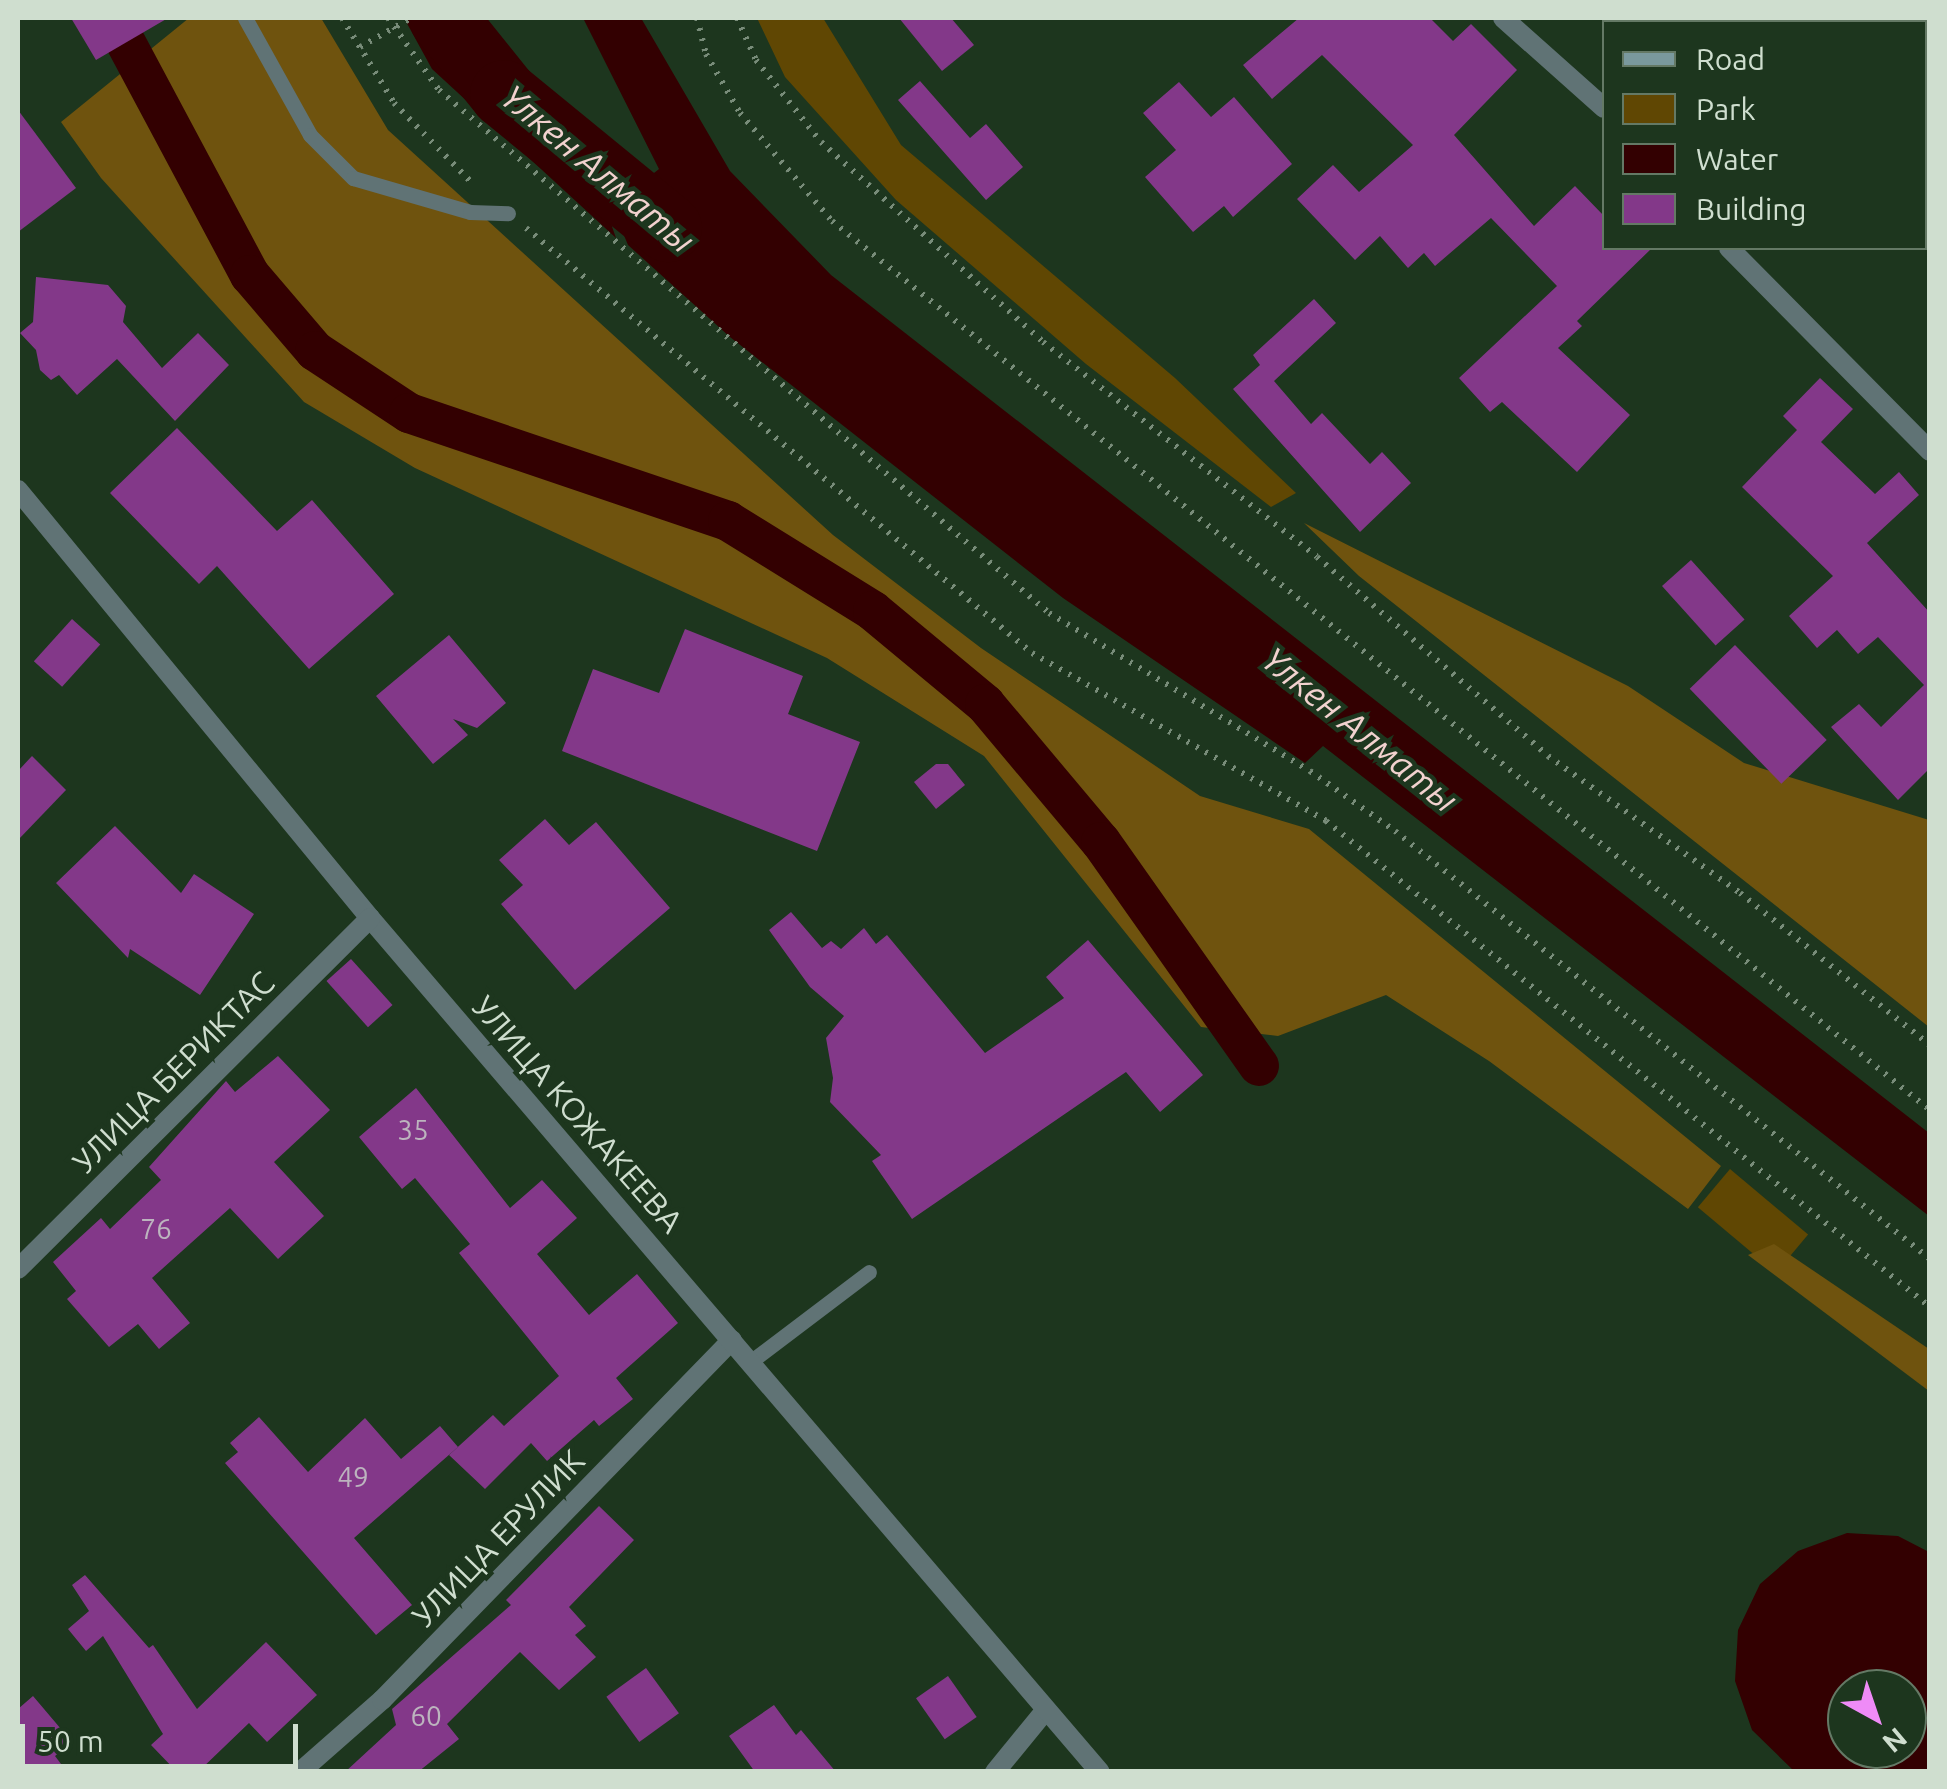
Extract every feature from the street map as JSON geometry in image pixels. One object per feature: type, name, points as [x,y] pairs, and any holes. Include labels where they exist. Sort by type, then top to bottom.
[{"type":"street","points":[[1503,18],[1602,106]]},
{"type":"street","points":[[1731,250],[1930,451]]},
{"type":"street","name":"УЛИЦА КОЖАКЕЕВА","points":[[18,490],[370,918],[1100,1772]]},
{"type":"street","name":"УЛИЦА БЕРИКТАС","points":[[18,1269],[370,918]]},
{"type":"street","name":"УЛИЦА ЕРУЛИК","points":[[300,1772],[382,1700],[732,1340]]},
{"type":"street","points":[[995,1772],[1045,1711]]},
{"type":"lane","points":[[245,18],[310,135],[353,178],[470,212],[508,213]]},
{"type":"lane","points":[[750,1362],[869,1272]]},
{"type":"path","points":[[342,18],[394,103],[432,146],[1032,653],[1326,821],[1930,1307]]},
{"type":"path","points":[[388,18],[439,90],[1050,613],[1310,771],[1396,831],[1930,1259]]},
{"type":"path","points":[[360,47],[410,18]]},
{"type":"path","points":[[697,18],[706,54],[740,113],[832,221],[1930,1110]]},
{"type":"path","points":[[737,18],[756,60],[821,142],[1043,342],[1317,557],[1548,756],[1740,892],[1930,1044]]},
{"type":"green space","points":[[757,18],[823,18],[901,145],[1175,378],[1296,493],[1271,507],[1086,364],[896,200],[785,77]]},
{"type":"green space","points":[[1873,18],[1929,18],[1929,76],[1927,20]]},
{"type":"green space","points":[[1730,1169],[1808,1235],[1776,1273],[1698,1207]]},
{"type":"shaded area","points":[[189,18],[321,18],[388,130],[833,535],[981,648],[1200,796],[1309,829],[1721,1166],[1688,1209],[1489,1061],[1386,995],[1278,1036],[1201,1027],[984,756],[827,658],[415,468],[304,402],[101,178],[61,122]]},
{"type":"shaded area","points":[[1304,523],[1628,686],[1744,763],[1929,820],[1929,1027],[1359,576]]},
{"type":"shaded area","points":[[1774,1244],[1929,1349],[1929,1391],[1748,1255]]},
{"type":"water","points":[[404,18],[471,18],[495,51],[577,127],[616,238],[432,69]]},
{"type":"water","points":[[583,18],[641,18],[730,171],[831,275],[1929,1133],[1929,1216],[1323,746],[1305,763],[1063,598],[730,337],[628,245],[580,130],[639,185],[659,169]]},
{"type":"water","points":[[1847,1533],[1898,1536],[1929,1552],[1929,1771],[1794,1771],[1752,1730],[1735,1681],[1738,1630],[1760,1584],[1798,1551]]},
{"type":"building","points":[[71,18],[168,18],[96,60]]},
{"type":"building","points":[[899,18],[951,18],[974,45],[942,71]]},
{"type":"building","points":[[1299,18],[1430,18],[1453,41],[1471,24],[1517,70],[1454,135],[1534,226],[1575,186],[1602,214],[1602,250],[1650,250],[1577,321],[1582,326],[1558,348],[1630,415],[1577,472],[1502,402],[1490,412],[1459,378],[1557,286],[1491,218],[1435,266],[1424,253],[1408,268],[1380,236],[1355,260],[1297,199],[1333,165],[1359,192],[1413,145],[1322,55],[1272,99],[1243,65]]},
{"type":"building","points":[[920,81],[970,138],[986,124],[1023,167],[986,200],[898,100]]},
{"type":"building","points":[[1179,82],[1211,117],[1234,97],[1292,164],[1233,217],[1224,206],[1193,232],[1145,177],[1176,150],[1143,113]]},
{"type":"building","points":[[18,110],[76,188],[18,232]]},
{"type":"building","points":[[36,277],[108,285],[126,306],[123,322],[162,368],[198,333],[229,365],[175,421],[117,359],[77,395],[59,375],[51,380],[40,370],[36,350],[20,333],[33,322]]},
{"type":"building","points":[[1314,299],[1336,323],[1274,381],[1311,424],[1322,413],[1370,464],[1382,452],[1411,483],[1360,532],[1233,389],[1260,365],[1253,355]]},
{"type":"building","points":[[1820,378],[1853,409],[1821,442],[1875,494],[1899,472],[1919,495],[1867,543],[1930,613],[1930,768],[1898,800],[1831,727],[1859,704],[1881,727],[1924,685],[1878,637],[1858,654],[1837,630],[1817,648],[1789,616],[1833,576],[1742,487],[1797,430],[1783,416]]},
{"type":"building","points":[[177,428],[277,531],[312,500],[394,594],[309,669],[217,566],[199,584],[110,493]]},
{"type":"building","points":[[1691,560],[1745,619],[1716,646],[1662,586]]},
{"type":"building","points":[[72,619],[100,644],[62,687],[34,661]]},
{"type":"building","points":[[685,629],[803,676],[788,714],[860,742],[817,851],[562,751],[593,669],[659,693]]},
{"type":"building","points":[[449,635],[506,703],[477,728],[453,719],[468,735],[433,764],[376,696]]},
{"type":"building","points":[[1735,645],[1827,740],[1781,784],[1690,689]]},
{"type":"building","points":[[32,756],[66,790],[18,840],[18,771]]},
{"type":"building","points":[[936,764],[948,764],[965,785],[936,809],[914,782]]},
{"type":"building","points":[[545,819],[569,845],[596,822],[670,908],[575,990],[501,904],[523,885],[499,860]]},
{"type":"building","points":[[115,826],[181,893],[194,874],[254,914],[200,995],[130,949],[128,958],[56,883]]},
{"type":"building","points":[[791,912],[822,948],[831,941],[841,949],[864,928],[876,944],[887,935],[985,1053],[1064,998],[1046,977],[1088,940],[1203,1075],[1160,1112],[1126,1072],[912,1219],[872,1161],[881,1155],[830,1102],[833,1078],[826,1038],[844,1016],[810,987],[769,930]]},
{"type":"building","points":[[351,959],[392,1005],[368,1027],[326,981]]},
{"type":"building","points":[[278,1056],[330,1110],[274,1162],[324,1216],[278,1259],[230,1208],[152,1278],[190,1323],[159,1349],[138,1324],[109,1347],[67,1299],[76,1291],[53,1262],[101,1218],[110,1229],[161,1180],[149,1167],[226,1081],[235,1092]]},
{"type":"building","points":[[416,1088],[510,1208],[542,1180],[577,1218],[537,1254],[589,1315],[637,1274],[678,1323],[616,1378],[633,1399],[599,1426],[594,1420],[547,1461],[531,1443],[485,1489],[449,1455],[493,1415],[504,1426],[559,1376],[459,1253],[470,1244],[415,1178],[402,1189],[359,1137]]},
{"type":"building","points":[[259,1417],[308,1472],[365,1418],[401,1459],[440,1426],[458,1447],[354,1538],[412,1605],[376,1635],[225,1463],[238,1452],[230,1443]]},
{"type":"building","points":[[599,1506],[634,1540],[569,1607],[586,1626],[575,1635],[596,1657],[559,1690],[520,1652],[447,1724],[459,1739],[418,1772],[345,1772],[396,1725],[392,1709],[511,1605],[506,1600]]},
{"type":"building","points":[[85,1575],[149,1648],[153,1645],[197,1709],[266,1642],[317,1695],[267,1742],[249,1723],[198,1772],[177,1772],[151,1745],[163,1734],[103,1636],[86,1651],[68,1629],[89,1611],[72,1585]]},
{"type":"building","points":[[646,1668],[679,1713],[639,1742],[606,1697]]},
{"type":"building","points":[[948,1676],[977,1717],[945,1739],[916,1698]]},
{"type":"building","points":[[33,1696],[72,1742],[55,1756],[67,1772],[18,1772],[18,1709]]},
{"type":"building","points":[[774,1705],[796,1735],[801,1730],[836,1772],[755,1772],[729,1736]]},
{"type":"waterway","name":"Үлкен Алматы","points":[[443,18],[504,94],[668,228]]},
{"type":"waterway","points":[[126,43],[250,275],[315,351],[409,413],[728,521],[873,611],[985,704],[1101,842],[1259,1066]]}]
